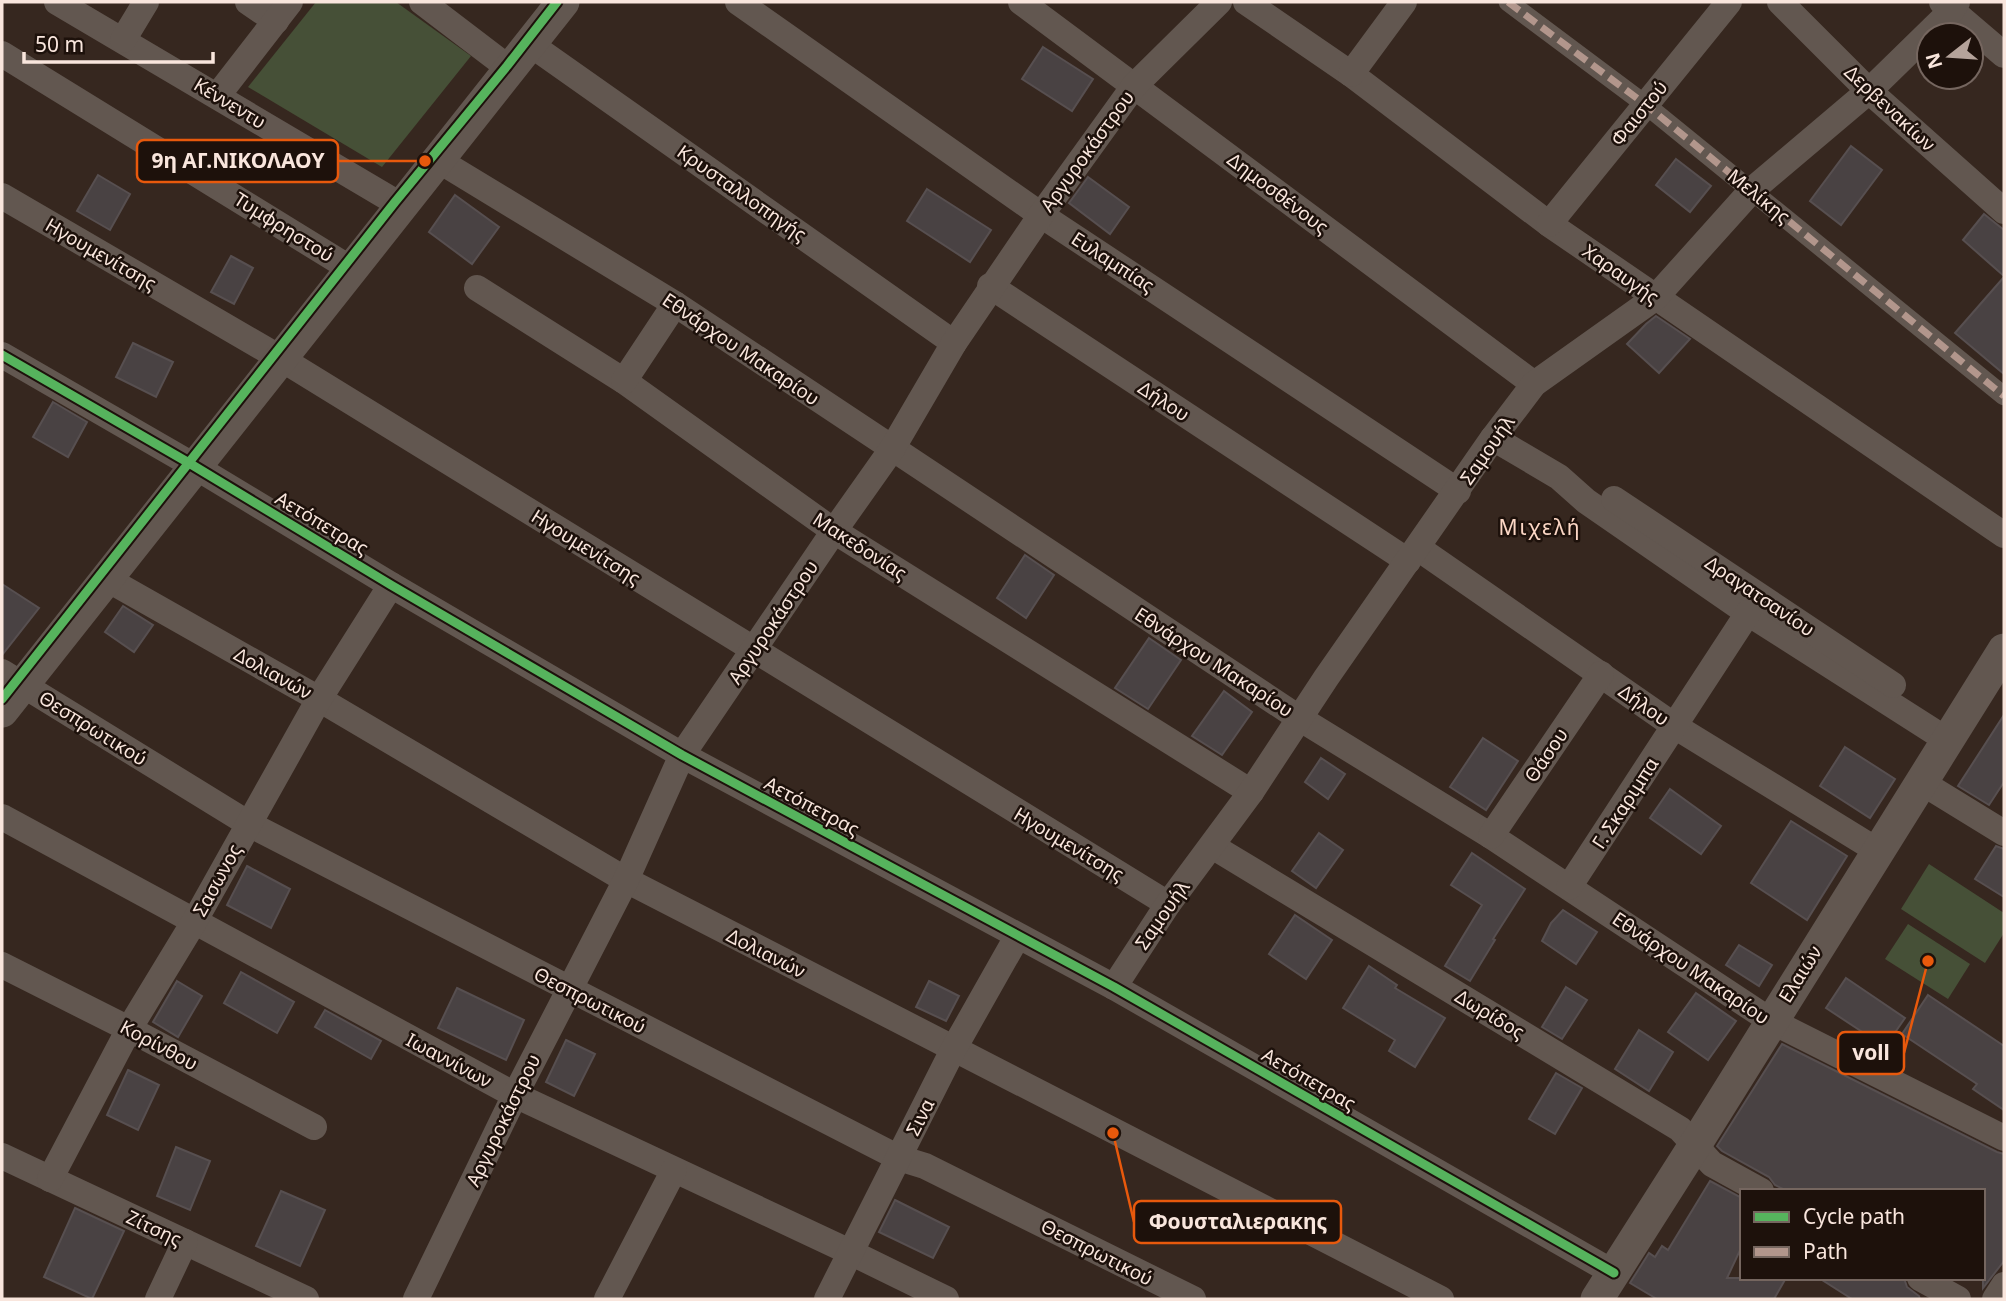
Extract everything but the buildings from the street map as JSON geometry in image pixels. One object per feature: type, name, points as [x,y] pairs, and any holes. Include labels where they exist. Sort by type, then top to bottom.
[{"type":"street","name":"Κέννεντυ","points":[[57,2],[402,206]]},
{"type":"street","points":[[123,40],[146,2]]},
{"type":"street","points":[[218,95],[283,11],[248,2]]},
{"type":"street","name":"Κρυσταλλοπηγής","points":[[422,2],[520,56],[954,343]]},
{"type":"street","points":[[2,711],[13,678],[107,579],[563,2]]},
{"type":"street","name":"Ευλαμπίας","points":[[738,2],[1041,215],[1458,491]]},
{"type":"street","name":"Δημοσθένους","points":[[1021,2],[1534,384]]},
{"type":"street","name":"Αργυροκάστρου","points":[[416,1299],[515,1095],[626,880],[682,755],[892,449],[990,286],[1134,86],[1219,2]]},
{"type":"street","name":"Χαραυγής","points":[[1246,2],[1351,74],[1549,224],[2004,535]]},
{"type":"street","points":[[1351,74],[1404,2]]},
{"type":"street","name":"Μελίκης","points":[[1508,2],[1646,105],[2004,396]]},
{"type":"street","name":"Φαιστού","points":[[1549,224],[1729,2]]},
{"type":"street","name":"Δερβενακίων","points":[[1780,2],[1870,91],[2004,211]]},
{"type":"street","points":[[1950,4],[2004,55]]},
{"type":"street","name":"Σαμουήλ","points":[[1114,987],[1168,904],[1251,792],[1299,718],[1493,438],[1534,384],[1655,298],[1752,190],[1870,91],[1950,4]]},
{"type":"street","name":"Τυμφρηστού","points":[[2,54],[351,269]]},
{"type":"street","name":"Εθνάρχου Μακαρίου","points":[[438,160],[675,304],[1299,718],[1491,836],[1770,1021],[2004,1138]]},
{"type":"street","name":"Ηγουμενίτσης","points":[[2,196],[281,359],[1168,904]]},
{"type":"street","name":"Δήλου","points":[[990,286],[1601,674],[1676,727],[1878,851]]},
{"type":"street","name":"Μακεδονίας","points":[[477,288],[624,381],[834,531],[1251,792]]},
{"type":"street","points":[[624,381],[675,304]]},
{"type":"street","name":"Αετόπετρας","points":[[2,355],[682,755],[1114,987],[1609,1290]]},
{"type":"street","name":"Δραγατσανίου","points":[[1493,438],[1559,477],[1586,501],[1748,613],[1952,734]]},
{"type":"street","name":"Δραγατσανίου","points":[[1559,477],[1595,486],[1952,734]]},
{"type":"street","name":"Δολιανών","points":[[107,579],[319,699],[626,880],[1441,1299]]},
{"type":"street","name":"Σασωνος","points":[[50,1178],[129,1029],[194,922],[319,699],[391,585]]},
{"type":"street","name":"Γ. Σκαριμπα","points":[[1569,887],[1748,613]]},
{"type":"street","name":"Ελαιών","points":[[1609,1290],[1770,1021],[2004,650]]},
{"type":"street","name":"Θάσου","points":[[1491,836],[1601,674]]},
{"type":"street","name":"Θεσπρωτικού","points":[[13,678],[249,824],[899,1158],[925,1166],[1193,1299]]},
{"type":"street","points":[[1921,782],[2004,833]]},
{"type":"street","name":"Ιωαννίνων","points":[[2,817],[515,1095],[946,1299]]},
{"type":"street","name":"Δωρίδος","points":[[1212,846],[1680,1129],[1712,1164],[1757,1189]]},
{"type":"street","name":"Σινα","points":[[827,1299],[953,1050],[1017,937]]},
{"type":"street","name":"Κορίνθου","points":[[2,965],[314,1127]]},
{"type":"street","name":"Ζίτσης","points":[[2,1156],[306,1299]]},
{"type":"street","points":[[607,1299],[674,1170]]},
{"type":"street","points":[[158,1299],[185,1242]]},
{"type":"street","points":[[1995,1299],[2004,1285]]},
{"type":"green space","points":[[316,2],[396,2],[471,56],[382,167],[248,87]]},
{"type":"green space","points":[[1929,864],[2004,913],[2004,933],[1985,963],[1901,909]]},
{"type":"green space","points":[[1908,924],[1970,964],[1948,999],[1885,959]]},
{"type":"marked path","points":[[1508,2],[1646,105],[2004,396]]},
{"type":"cycle path","points":[[2,699],[395,202],[557,2]]},
{"type":"cycle path","points":[[2,355],[682,755],[1114,987],[1614,1273]]},
{"type":"place","name":"9η ΑΓ.ΝΙΚΟΛΑΟΥ","points":[[425,161]]},
{"type":"place","name":"voll","points":[[1928,961]]},
{"type":"place","name":"Φουσταλιερακης","points":[[1113,1133]]},
{"type":"district","name":"Μιχελή","points":[[1540,527]]}]
